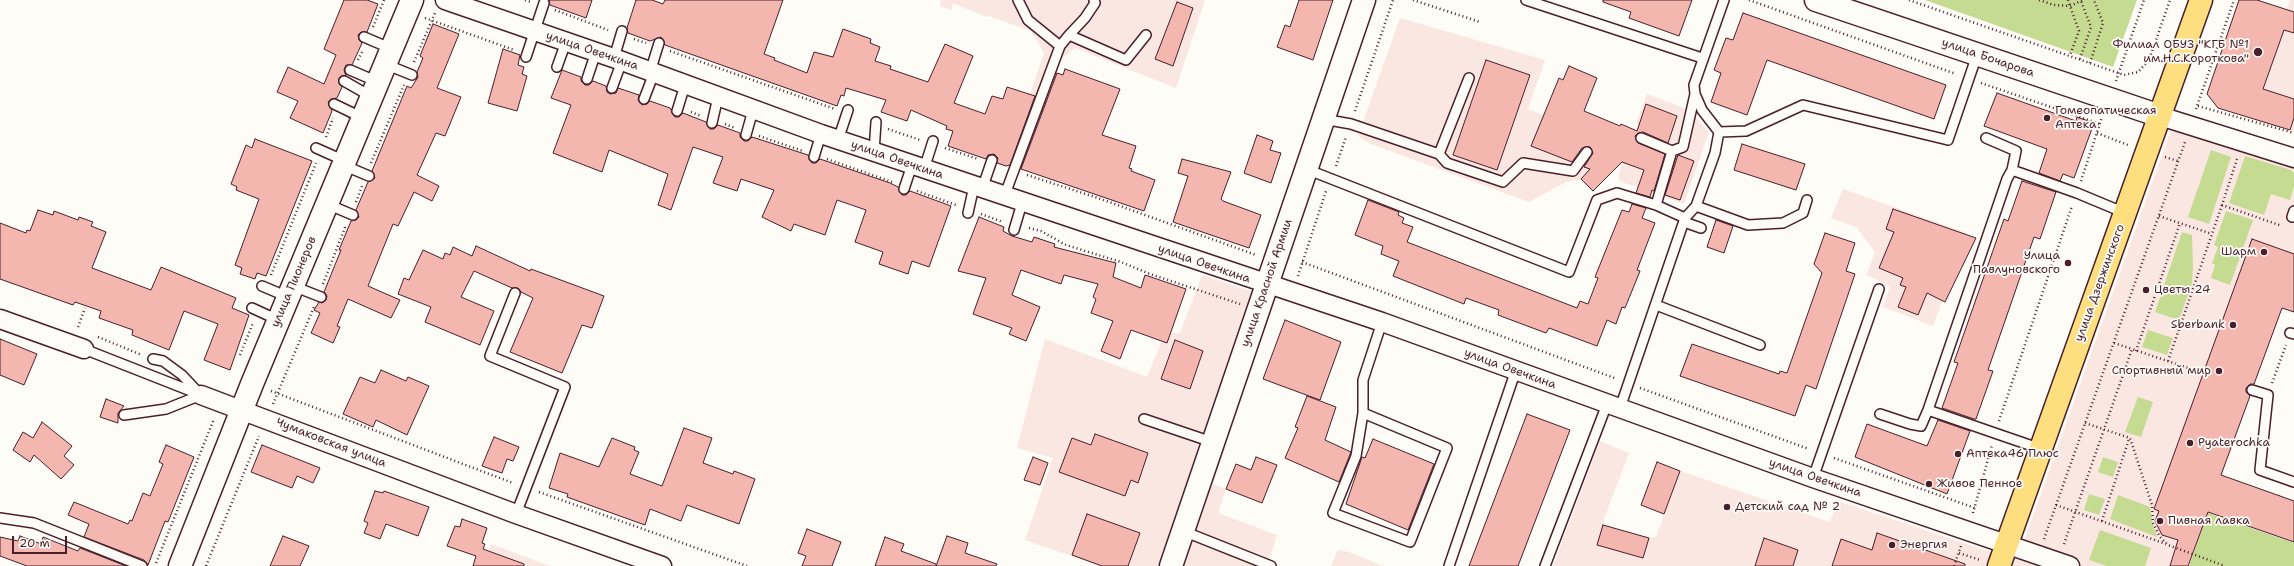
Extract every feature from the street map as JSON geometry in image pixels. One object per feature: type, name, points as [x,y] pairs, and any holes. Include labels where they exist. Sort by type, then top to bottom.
[{"type":"main road","name":"улица Дзержинского","points":[[1999,566],[2201,0]]},
{"type":"street","name":"улица Овечкина","points":[[446,0],[596,52],[838,140],[1004,197],[1382,322],[1813,478],[2064,564]]},
{"type":"street","name":"улица Красной Армии","points":[[1171,566],[1257,309],[1364,0]]},
{"type":"street","name":"улица Бочарова","points":[[1816,0],[1978,53],[2160,116]]},
{"type":"street","name":"улица Пионеров","points":[[180,566],[278,320],[410,6]]},
{"type":"street","points":[[2160,116],[2242,143],[2293,155]]},
{"type":"street","name":"Чумаковская улица","points":[[0,319],[86,339]]},
{"type":"street","name":"Чумаковская улица","points":[[201,395],[516,514],[662,566]]},
{"type":"lane","points":[[1018,0],[1028,20],[1060,46]]},
{"type":"lane","points":[[1004,197],[1060,46],[1085,18],[1095,3],[1094,0]]},
{"type":"lane","points":[[1526,0],[1702,58]]},
{"type":"lane","points":[[1545,566],[1656,305],[1685,220],[1696,206],[1715,153],[1719,132],[1702,110],[1695,94],[1694,85],[1702,58],[1724,0]]},
{"type":"lane","points":[[526,55],[544,4]]},
{"type":"lane","points":[[612,88],[622,33]]},
{"type":"lane","points":[[1069,35],[1126,60],[1146,36]]},
{"type":"lane","points":[[364,37],[382,73]]},
{"type":"lane","points":[[557,68],[566,42]]},
{"type":"lane","points":[[644,99],[658,45]]},
{"type":"lane","points":[[587,79],[596,52]]},
{"type":"lane","points":[[1719,132],[1746,131],[1803,105],[1948,140],[1978,53]]},
{"type":"lane","points":[[350,70],[412,75]]},
{"type":"lane","points":[[344,81],[382,73]]},
{"type":"lane","points":[[1439,154],[1469,78]]},
{"type":"lane","points":[[678,109],[685,84]]},
{"type":"lane","points":[[1641,138],[1672,151],[1683,147],[1695,94]]},
{"type":"lane","points":[[712,122],[718,97]]},
{"type":"lane","points":[[334,104],[363,118]]},
{"type":"lane","points":[[746,133],[754,110]]},
{"type":"lane","points":[[838,140],[847,111]]},
{"type":"lane","points":[[1324,119],[1351,124],[1439,154],[1447,163],[1503,182],[1523,163],[1573,171],[1587,152]]},
{"type":"lane","points":[[874,152],[876,123]]},
{"type":"lane","points":[[814,156],[821,134]]},
{"type":"lane","points":[[1880,414],[1921,426],[1928,410],[2007,179],[2012,170],[2016,151],[1986,138]]},
{"type":"lane","points":[[904,188],[933,142]]},
{"type":"lane","points":[[316,148],[369,176]]},
{"type":"lane","points":[[1656,205],[1672,151]]},
{"type":"lane","points":[[968,211],[991,162]]},
{"type":"lane","points":[[1306,169],[1569,272],[1597,200],[1617,193],[1656,205],[1701,228]]},
{"type":"lane","points":[[2012,170],[2077,193],[2125,213]]},
{"type":"lane","points":[[1696,206],[1748,225],[1783,223],[1803,214],[1808,200]]},
{"type":"lane","points":[[1015,228],[1022,203]]},
{"type":"lane","points":[[327,204],[354,215]]},
{"type":"lane","points":[[2294,211],[2292,217],[2294,218]]},
{"type":"lane","points":[[262,286],[321,297]]},
{"type":"lane","points":[[1813,478],[1879,289]]},
{"type":"lane","points":[[515,293],[490,356],[565,387],[516,514]]},
{"type":"lane","points":[[1656,305],[1760,345]]},
{"type":"lane","points":[[252,308],[278,320]]},
{"type":"lane","points":[[1363,412],[1448,448],[1410,542],[1333,513],[1356,456],[1363,412],[1363,380],[1382,322]]},
{"type":"lane","name":"Чумаковская улица","points":[[86,339],[201,395]]},
{"type":"lane","points":[[124,415],[166,409],[201,395],[182,375],[162,360],[153,359]]},
{"type":"lane","points":[[1449,566],[1516,370]]},
{"type":"lane","points":[[2252,390],[2268,395],[2260,470],[2294,482]]},
{"type":"lane","points":[[1928,410],[2041,450]]},
{"type":"lane","points":[[1144,419],[1212,442]]},
{"type":"lane","points":[[0,518],[34,523],[142,566]]},
{"type":"lane","points":[[1182,531],[1271,566]]},
{"type":"path","points":[[525,0],[544,4],[622,33],[847,111]]},
{"type":"path","points":[[1292,293],[1393,0]]},
{"type":"path","points":[[1413,0],[1480,22]]},
{"type":"path","points":[[1749,0],[1969,79],[2100,124]]},
{"type":"path","points":[[1909,0],[2119,73],[2130,75],[2138,72],[2149,60],[2170,0]]},
{"type":"path","points":[[2039,0],[2054,5],[2070,6],[2082,0],[2091,27],[2080,59]]},
{"type":"path","points":[[2068,0],[2079,31],[2070,55]]},
{"type":"path","points":[[2090,63],[2103,23],[2094,0]]},
{"type":"path","points":[[1954,566],[1967,530],[1995,434],[2100,124],[2144,0]]},
{"type":"path","points":[[2038,555],[2198,106],[2234,0]]},
{"type":"path","points":[[410,6],[526,55]]},
{"type":"path","points":[[2198,106],[2294,133]]},
{"type":"path","points":[[678,109],[1015,228],[1041,231],[1066,245],[1257,309]]},
{"type":"path","points":[[876,123],[991,162]]},
{"type":"path","points":[[2168,361],[2242,143]]},
{"type":"path","points":[[1014,171],[1098,198],[1274,262]]},
{"type":"path","points":[[2222,205],[2287,228]]},
{"type":"path","points":[[2159,216],[2212,234]]},
{"type":"path","points":[[2136,351],[2180,223]]},
{"type":"path","points":[[77,329],[86,339],[153,359]]},
{"type":"path","points":[[2114,343],[2204,373]]},
{"type":"path","points":[[2064,564],[2075,512],[2132,350]]},
{"type":"path","points":[[2268,395],[2284,350]]},
{"type":"path","points":[[252,384],[527,488],[747,566]]},
{"type":"path","points":[[206,566],[266,419]]},
{"type":"path","points":[[2085,423],[2130,438]]},
{"type":"path","points":[[2102,521],[2130,438]]},
{"type":"path","points":[[2130,438],[2152,505],[2153,523],[2160,537],[2168,545]]},
{"type":"path","points":[[2056,505],[2225,566]]},
{"type":"shaded area","points":[[941,0],[1205,0],[1176,88],[1075,48],[1061,59],[1025,170],[1006,166],[1044,53],[1031,31],[988,16],[986,17],[953,3],[951,10],[940,6]]},
{"type":"shaded area","name":"Филиал ОБУЗ \"КГБ №1 им.Н.С.Короткова\"","points":[[2239,0],[2257,0],[2286,10],[2290,0],[2294,0],[2294,131],[2218,108],[2207,94]]},
{"type":"shaded area","points":[[1400,18],[1545,60],[1528,109],[1582,130],[1624,154],[1621,163],[1596,163],[1581,179],[1566,182],[1529,202],[1371,144],[1358,136]]},
{"type":"shaded area","points":[[1647,94],[1687,109],[1709,132],[1684,204],[1619,181],[1619,172],[1639,125],[1636,123]]},
{"type":"shaded area","points":[[2171,130],[2294,165],[2294,274],[2189,566],[1553,566],[1600,441],[1629,453],[1604,519],[1604,525],[1649,538],[1656,537],[1680,471],[1830,522],[1838,501],[1984,550],[2018,558]]},
{"type":"shaded area","points":[[1843,189],[1967,233],[1933,326],[1883,307],[1890,286],[1866,275],[1875,252],[1856,227],[1831,218]]},
{"type":"shaded area","points":[[1202,275],[1275,299],[1213,484],[1226,489],[1218,513],[1277,535],[1267,566],[1100,566],[1025,540],[1053,458],[1017,448],[1045,339],[1147,377],[1165,333],[1180,333]]},
{"type":"shaded area","points":[[491,544],[550,566],[483,566]]},
{"type":"shaded area","points":[[1338,550],[1349,552],[1383,566],[1331,566]]},
{"type":"green space","points":[[1925,0],[2137,0],[2113,67]]},
{"type":"green space","points":[[2211,150],[2231,157],[2209,224],[2188,217]]},
{"type":"green space","points":[[2245,156],[2291,170],[2294,173],[2294,186],[2290,200],[2271,194],[2264,215],[2229,203]]},
{"type":"green space","points":[[2226,211],[2253,220],[2230,285],[2211,278],[2215,265],[2212,263],[2218,247],[2214,245]]},
{"type":"green space","points":[[2182,232],[2192,235],[2193,267],[2192,283],[2179,320],[2155,312]]},
{"type":"green space","points":[[2148,330],[2173,338],[2167,355],[2142,347]]},
{"type":"green space","points":[[2138,397],[2153,402],[2141,437],[2125,432]]},
{"type":"green space","points":[[2103,457],[2118,462],[2113,477],[2098,472]]},
{"type":"green space","points":[[2089,494],[2105,499],[2099,515],[2084,510]]},
{"type":"green space","points":[[2118,495],[2150,507],[2157,537],[2110,519]]},
{"type":"green space","points":[[2208,513],[2294,543],[2294,566],[2189,566]]},
{"type":"green space","points":[[2100,530],[2151,548],[2145,566],[2107,566],[2089,560]]},
{"type":"building","points":[[344,0],[367,0],[378,4],[367,32],[361,32],[358,35],[359,40],[362,43],[352,65],[346,65],[344,70],[346,76],[341,76],[339,78],[339,84],[342,87],[337,98],[331,99],[328,102],[332,111],[323,133],[290,118],[298,101],[277,92],[288,67],[324,84],[336,55],[324,49]]},
{"type":"building","points":[[549,0],[592,0],[586,18],[550,5]]},
{"type":"building","points":[[636,0],[652,0],[663,4],[665,0],[783,0],[764,54],[775,58],[774,60],[807,73],[814,52],[833,57],[843,29],[871,39],[870,43],[880,47],[875,61],[891,66],[890,69],[928,82],[945,44],[973,56],[954,103],[985,114],[992,96],[1003,99],[1007,87],[1035,96],[1010,165],[1006,166],[997,163],[998,158],[994,154],[988,155],[986,159],[948,146],[953,131],[946,129],[947,126],[911,110],[907,121],[881,112],[886,100],[846,88],[844,96],[841,95],[837,106],[665,45],[661,37],[650,41],[628,33],[627,28]]},
{"type":"building","points":[[1299,0],[1333,0],[1313,60],[1277,47],[1285,25],[1290,27]]},
{"type":"building","points":[[1603,0],[1692,0],[1679,36],[1629,18],[1631,12],[1603,2]]},
{"type":"building","name":"Филиал ОБУЗ \"КГБ №1 им.Н.С.Короткова\"","points":[[2239,0],[2257,0],[2294,12],[2294,33],[2284,30],[2263,89],[2294,99],[2294,118],[2290,130],[2218,108],[2207,94]]},
{"type":"building","points":[[1177,2],[1193,8],[1173,66],[1155,59]]},
{"type":"building","points":[[1743,13],[1946,85],[1934,119],[1767,60],[1747,115],[1711,102],[1721,73],[1714,70],[1726,38],[1733,40]]},
{"type":"building","points":[[433,24],[459,34],[437,88],[461,97],[445,136],[436,133],[417,175],[439,186],[432,201],[414,192],[398,226],[393,224],[368,286],[400,300],[391,318],[348,299],[337,326],[340,327],[333,343],[311,333],[320,313],[314,310],[319,302],[322,303],[326,300],[327,296],[324,292],[341,250],[339,250],[351,221],[356,220],[359,217],[356,210],[368,182],[375,178],[372,171],[407,86],[411,88],[418,77],[417,72],[423,58],[420,56]]},
{"type":"building","points":[[503,49],[520,55],[518,65],[524,67],[522,74],[527,76],[517,111],[488,103]]},
{"type":"building","points":[[1486,60],[1530,75],[1497,170],[1453,155]]},
{"type":"building","points":[[1569,66],[1597,78],[1584,111],[1620,126],[1621,124],[1637,131],[1646,104],[1677,116],[1668,143],[1643,132],[1638,133],[1635,136],[1638,143],[1665,154],[1654,191],[1652,190],[1650,197],[1636,193],[1644,170],[1622,162],[1593,191],[1581,179],[1590,169],[1584,167],[1593,153],[1590,147],[1582,148],[1572,162],[1531,146],[1559,78],[1563,80]]},
{"type":"building","points":[[1065,69],[1120,89],[1102,135],[1136,146],[1129,168],[1132,169],[1131,171],[1155,180],[1144,211],[1021,169],[1057,73],[1063,75]]},
{"type":"building","points":[[562,70],[581,77],[581,81],[585,85],[589,85],[593,81],[606,86],[607,92],[610,94],[616,93],[618,88],[639,95],[638,100],[642,105],[647,104],[650,101],[670,108],[675,117],[679,117],[683,113],[706,122],[710,129],[714,129],[718,125],[740,133],[740,137],[744,141],[748,141],[752,137],[808,155],[812,163],[816,163],[820,159],[890,183],[898,187],[902,195],[906,195],[910,191],[951,206],[929,267],[912,261],[908,274],[879,264],[883,252],[855,242],[866,210],[837,200],[825,235],[794,224],[791,231],[762,217],[774,190],[741,179],[737,191],[713,183],[723,157],[693,147],[671,210],[658,205],[668,174],[609,150],[602,172],[553,153],[571,105],[551,98]]},
{"type":"building","points":[[1997,93],[2076,121],[2077,117],[2094,123],[2074,178],[2063,174],[2060,181],[2039,173],[2047,149],[1984,126]]},
{"type":"building","points":[[1257,135],[1273,141],[1270,150],[1281,153],[1271,183],[1244,173]]},
{"type":"building","points":[[255,139],[312,161],[266,276],[257,273],[255,279],[240,274],[242,268],[235,265],[259,199],[236,190],[237,187],[231,184],[246,145],[252,148]]},
{"type":"building","points":[[1742,144],[1805,164],[1796,190],[1734,170]]},
{"type":"building","points":[[1678,155],[1694,161],[1680,200],[1665,195]]},
{"type":"building","points":[[1182,159],[1231,172],[1221,199],[1261,215],[1249,248],[1173,222],[1188,176],[1178,173]]},
{"type":"building","points":[[2022,181],[2056,192],[2040,239],[2034,237],[1988,370],[1993,371],[1976,419],[1974,419],[1942,408],[1958,363],[1954,362],[2004,219],[2008,221]]},
{"type":"building","points":[[1368,200],[1399,212],[1398,215],[1404,218],[1402,223],[1413,227],[1407,242],[1577,308],[1580,301],[1588,304],[1598,278],[1595,277],[1622,210],[1629,212],[1632,204],[1646,208],[1642,218],[1655,223],[1637,270],[1640,271],[1625,308],[1622,307],[1616,324],[1607,320],[1597,346],[1549,328],[1546,333],[1498,315],[1499,310],[1466,298],[1464,304],[1393,276],[1399,261],[1381,254],[1383,246],[1355,235]]},
{"type":"building","points":[[1893,209],[1976,238],[1945,302],[1927,293],[1918,315],[1898,307],[1906,287],[1900,285],[1903,278],[1879,268],[1894,232],[1886,229]]},
{"type":"building","points":[[38,210],[53,215],[54,211],[78,220],[79,217],[93,222],[91,226],[106,232],[92,268],[151,290],[161,267],[236,298],[232,308],[249,315],[230,370],[204,360],[218,324],[184,311],[169,350],[132,335],[133,330],[99,318],[101,311],[75,302],[73,305],[0,279],[0,223],[26,233],[27,230],[30,231]]},
{"type":"building","points":[[979,217],[1004,227],[1003,231],[1012,236],[1032,242],[1034,237],[1055,244],[1054,247],[1116,263],[1113,277],[1141,288],[1145,275],[1186,289],[1167,343],[1131,330],[1120,359],[1101,351],[1113,321],[1091,313],[1096,299],[1093,297],[1098,284],[1064,275],[1061,284],[1021,270],[1012,295],[1040,307],[1026,341],[1009,334],[1012,328],[973,314],[986,278],[958,271]]},
{"type":"building","points":[[1716,220],[1733,226],[1724,253],[1707,247]]},
{"type":"building","points":[[1825,233],[1855,243],[1846,271],[1855,274],[1816,389],[1806,385],[1795,416],[1680,376],[1692,344],[1779,374],[1780,371],[1787,373],[1822,273],[1814,264]]},
{"type":"building","points":[[2252,239],[2294,254],[2294,312],[2282,308],[2254,384],[2250,384],[2246,388],[2246,392],[2250,396],[2221,475],[2294,501],[2294,542],[2208,512],[2188,566],[2170,566],[2178,540],[2162,535],[2155,521],[2159,511],[2154,509]]},
{"type":"building","points":[[476,246],[530,271],[531,269],[604,296],[592,328],[582,325],[562,373],[510,352],[533,298],[521,292],[518,288],[512,288],[474,271],[461,297],[494,311],[480,345],[425,322],[431,307],[398,294],[404,278],[409,280],[423,250],[443,259],[445,253],[450,255],[453,247],[472,256]]},
{"type":"building","points":[[1285,320],[1341,342],[1320,400],[1263,379]]},
{"type":"building","points":[[0,339],[37,354],[24,385],[0,375]]},
{"type":"building","points":[[1175,340],[1203,351],[1190,389],[1161,379]]},
{"type":"building","points":[[381,370],[406,381],[408,377],[429,386],[407,435],[376,420],[373,427],[343,414],[360,377],[375,383]]},
{"type":"building","points":[[1307,396],[1336,407],[1325,440],[1351,452],[1339,482],[1285,458],[1298,428],[1295,427]]},
{"type":"building","points":[[106,399],[124,406],[118,413],[118,423],[100,417]]},
{"type":"building","points":[[1527,414],[1570,430],[1518,566],[1469,566]]},
{"type":"building","points":[[1938,420],[1970,431],[1947,494],[1855,457],[1867,424],[1927,446]]},
{"type":"building","points":[[42,422],[72,446],[64,456],[74,465],[61,479],[34,455],[30,462],[13,450],[23,432],[33,438]]},
{"type":"building","points":[[684,428],[712,438],[703,463],[733,474],[734,471],[755,479],[739,524],[687,505],[681,521],[650,509],[645,525],[567,497],[568,494],[549,488],[560,453],[599,467],[612,438],[635,447],[634,450],[639,452],[630,474],[662,486]]},
{"type":"building","points":[[1095,434],[1148,453],[1138,483],[1131,480],[1125,496],[1059,472],[1072,438],[1091,445]]},
{"type":"building","points":[[494,437],[519,447],[513,461],[507,459],[502,473],[482,466]]},
{"type":"building","points":[[1373,439],[1434,464],[1408,530],[1346,504],[1362,457],[1365,458]]},
{"type":"building","points":[[166,445],[194,457],[168,522],[165,521],[148,565],[144,560],[84,537],[89,524],[68,515],[74,502],[128,524],[130,520],[132,521],[143,493],[150,496],[163,464],[159,462]]},
{"type":"building","points":[[262,445],[320,468],[313,483],[297,476],[292,488],[251,472]]},
{"type":"building","points":[[1033,457],[1048,463],[1040,485],[1024,480]]},
{"type":"building","points":[[1256,457],[1277,465],[1262,503],[1226,489],[1236,464],[1251,470]]},
{"type":"building","points":[[1657,462],[1680,471],[1664,514],[1641,505]]},
{"type":"building","points":[[375,491],[383,493],[384,491],[429,507],[418,536],[386,524],[380,539],[364,533],[368,523],[364,521]]},
{"type":"building","points":[[1087,514],[1140,533],[1128,566],[1102,566],[1072,555]]},
{"type":"building","points":[[462,519],[487,528],[482,543],[485,544],[483,549],[524,564],[524,566],[473,566],[476,556],[447,546],[455,526],[460,527]]},
{"type":"building","points":[[1603,525],[1649,538],[1643,558],[1597,545]]},
{"type":"building","points":[[807,529],[841,542],[832,566],[802,566],[806,556],[798,553]]},
{"type":"building","name":"Энергия","points":[[1877,533],[1965,564],[1965,566],[1832,566],[1841,539],[1872,550]]},
{"type":"building","points":[[20,536],[41,544],[43,537],[78,551],[80,548],[126,566],[27,566],[0,556],[0,537],[18,541]]},
{"type":"building","points":[[283,536],[309,546],[300,566],[270,566]]},
{"type":"building","points":[[947,536],[968,543],[965,553],[997,564],[996,566],[936,566]]},
{"type":"building","points":[[885,537],[904,544],[901,551],[936,564],[936,566],[875,566]]},
{"type":"building","points":[[1764,538],[1798,550],[1793,566],[1755,566]]},
{"type":"place","name":"Филиал ОБУЗ \"КГБ №1 им.Н.С.Короткова\"","points":[[2258,52]]},
{"type":"place","name":"Гомеопатическая Аптека","points":[[2047,118]]},
{"type":"place","name":"Шарм","points":[[2264,252]]},
{"type":"place","name":"Улица Павлуновского","points":[[2068,263]]},
{"type":"place","name":"Цветы 24","points":[[2146,290]]},
{"type":"place","name":"Sberbank","points":[[2233,325]]},
{"type":"place","name":"Спортивный мир","points":[[2219,371]]},
{"type":"place","name":"Pyaterochka","points":[[2190,443]]},
{"type":"place","name":"Аптека46 Плюс","points":[[1958,454]]},
{"type":"place","name":"Живое Пенное","points":[[1929,484]]},
{"type":"place","name":"Детский сад № 2","points":[[1727,507]]},
{"type":"place","name":"Пивная лавка","points":[[2160,521]]},
{"type":"place","name":"Энергия","points":[[1892,545]]}]
